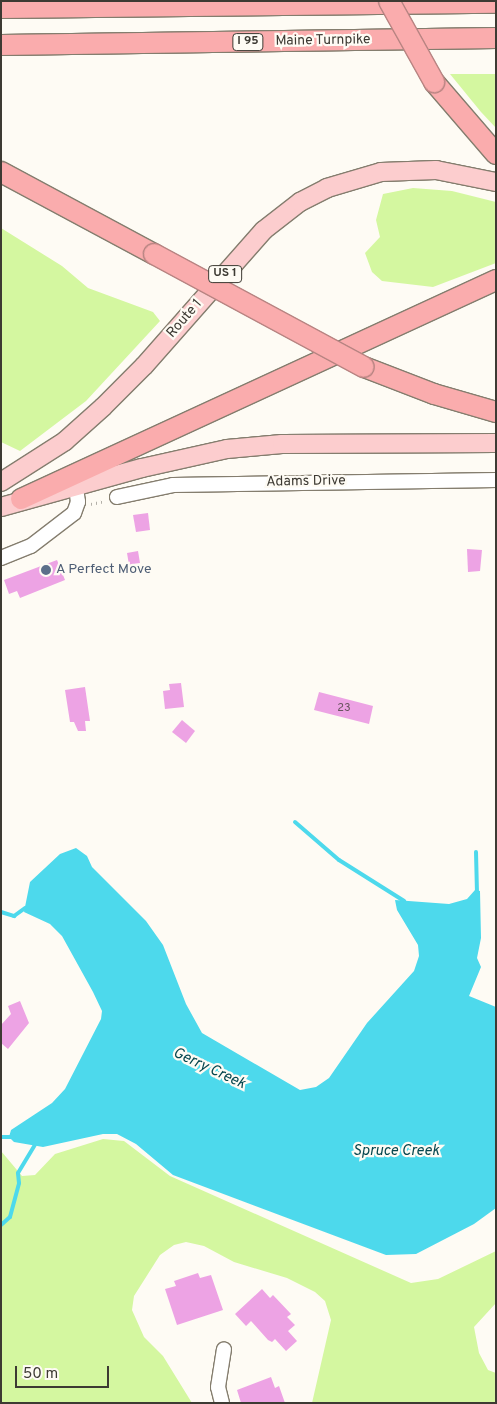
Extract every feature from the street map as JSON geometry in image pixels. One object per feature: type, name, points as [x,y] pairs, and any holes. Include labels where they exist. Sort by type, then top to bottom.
[{"type":"highway","points":[[272,1],[315,5]]},
{"type":"highway","points":[[389,1],[434,82],[496,154]]},
{"type":"highway","points":[[1,8],[496,3]]},
{"type":"highway","name":"Maine Turnpike","points":[[1,45],[496,38]]},
{"type":"highway","points":[[1,172],[364,367],[434,394],[496,412]]},
{"type":"highway","points":[[20,499],[496,280]]},
{"type":"main road","name":"Route 1","points":[[1,482],[65,441],[103,408],[144,366],[264,230],[300,202],[327,188],[381,172],[436,170],[496,182]]},
{"type":"main road","points":[[1,507],[20,499],[76,488],[142,468],[227,449],[282,444],[496,443]]},
{"type":"street","name":"Adams Drive","points":[[117,497],[173,485],[496,480]]},
{"type":"street","points":[[1,558],[31,546],[64,522],[75,509],[76,488]]},
{"type":"street","points":[[222,1403],[218,1387],[224,1349]]},
{"type":"path","points":[[75,509],[117,497]]},
{"type":"green space","points":[[450,74],[496,74],[496,128],[481,112]]},
{"type":"green space","points":[[413,188],[452,191],[496,202],[496,263],[433,287],[382,281],[372,272],[365,253],[380,237],[376,220],[383,194]]},
{"type":"green space","points":[[1,228],[62,266],[88,288],[153,312],[160,321],[86,401],[20,451],[1,442]]},
{"type":"green space","points":[[103,1139],[124,1141],[170,1176],[411,1283],[438,1279],[496,1251],[496,1303],[474,1327],[479,1353],[488,1370],[496,1373],[496,1403],[312,1403],[331,1320],[325,1301],[315,1292],[287,1278],[234,1262],[204,1246],[186,1242],[174,1245],[160,1255],[134,1296],[132,1310],[144,1337],[163,1356],[192,1403],[1,1403],[1,1151],[22,1176],[35,1175],[55,1154]]},
{"type":"water","name":"Spruce Creek","points":[[76,848],[87,856],[92,867],[146,921],[163,945],[186,1004],[202,1033],[300,1090],[316,1087],[329,1078],[367,1023],[414,971],[419,956],[418,945],[397,910],[395,900],[449,904],[467,899],[475,890],[480,891],[481,938],[477,958],[481,967],[469,996],[496,1007],[496,1208],[474,1224],[416,1254],[386,1255],[173,1175],[136,1144],[117,1134],[103,1134],[43,1147],[14,1142],[9,1137],[11,1130],[52,1103],[65,1089],[101,1019],[102,1011],[62,936],[50,924],[24,912],[30,882],[60,854]]},
{"type":"building","points":[[148,513],[150,530],[136,532],[133,515]]},
{"type":"building","points":[[467,549],[482,550],[480,571],[468,572]]},
{"type":"building","points":[[138,551],[140,563],[129,565],[127,553]]},
{"type":"building","name":"A Perfect Move","points":[[57,560],[65,580],[20,598],[17,591],[9,594],[4,580]]},
{"type":"building","points":[[181,683],[184,707],[165,709],[163,691],[170,690],[169,684]]},
{"type":"building","points":[[85,687],[90,721],[85,721],[86,731],[78,731],[74,722],[70,722],[65,690]]},
{"type":"building","points":[[319,692],[373,706],[369,724],[314,710]]},
{"type":"building","points":[[182,720],[195,731],[186,743],[172,732]]},
{"type":"building","points":[[20,1001],[29,1023],[8,1049],[1,1043],[1,1025],[11,1014],[8,1006]]},
{"type":"building","points":[[198,1273],[200,1278],[211,1275],[223,1310],[177,1325],[165,1289],[176,1286],[174,1281]]},
{"type":"building","points":[[262,1289],[270,1298],[273,1295],[291,1314],[287,1317],[295,1325],[288,1331],[297,1341],[286,1351],[275,1339],[272,1342],[268,1340],[251,1321],[246,1326],[235,1314]]},
{"type":"building","points":[[271,1377],[275,1388],[279,1386],[285,1403],[241,1403],[237,1390]]},
{"type":"waterway","points":[[295,822],[339,860],[404,901]]},
{"type":"waterway","points":[[476,852],[477,892]]},
{"type":"waterway","name":"Gerry Creek","points":[[1,912],[14,916],[25,908]]},
{"type":"waterway","points":[[1,1137],[14,1137]]},
{"type":"waterway","points":[[1,1225],[10,1217],[19,1183],[18,1173],[35,1145]]},
{"type":"place","name":"A Perfect Move","points":[[46,570]]}]
